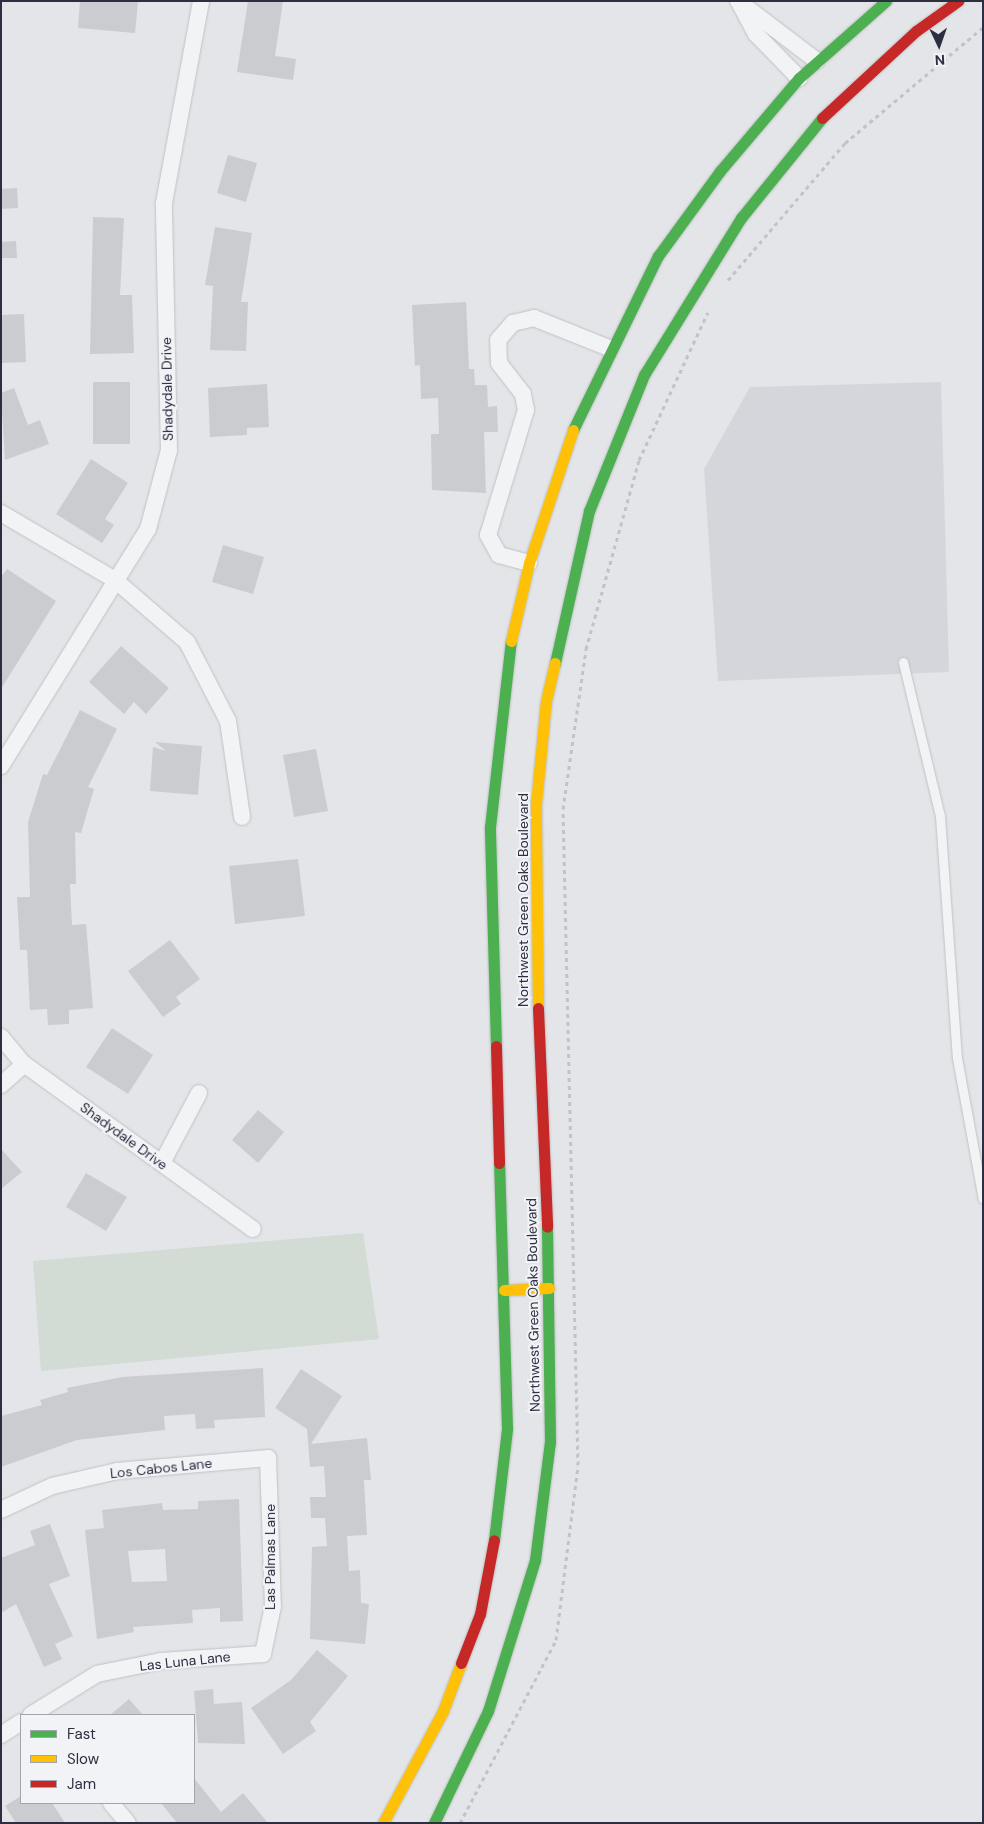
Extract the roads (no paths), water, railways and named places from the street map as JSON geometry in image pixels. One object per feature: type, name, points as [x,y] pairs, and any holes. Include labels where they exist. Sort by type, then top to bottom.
[{"type":"main road","name":"Northwest Green Oaks Boulevard","points":[[383,1823],[443,1711],[480,1614],[496,1531],[507,1429],[490,827],[508,656],[530,563],[575,422],[609,348],[658,256],[720,171],[799,78],[886,1]]},
{"type":"main road","name":"Northwest Green Oaks Boulevard","points":[[434,1823],[488,1710],[535,1560],[550,1442],[549,1288],[536,949],[536,804],[546,701],[589,511],[644,375],[741,218],[838,100],[916,31],[958,1]]},
{"type":"main road","points":[[504,1290],[549,1288]]},
{"type":"street","name":"Shadydale Drive","points":[[1,766],[148,529],[168,450],[164,203],[201,1]]},
{"type":"street","points":[[739,2],[817,61]]},
{"type":"street","points":[[739,2],[756,34],[799,78]]},
{"type":"street","points":[[530,563],[502,557],[492,547],[488,528],[526,410],[522,394],[499,363],[498,340],[508,327],[525,318],[537,318],[609,348]]},
{"type":"street","points":[[1,513],[115,580],[187,642],[228,721],[242,817]]},
{"type":"street","name":"Shadydale Drive","points":[[1,1037],[24,1064],[253,1229]]},
{"type":"street","points":[[1,1085],[24,1064]]},
{"type":"street","points":[[162,1163],[199,1093]]},
{"type":"street","name":"Los Cabos Lane","points":[[1,1510],[52,1486],[117,1471],[268,1458]]},
{"type":"street","name":"Las Palmas Lane","points":[[262,1654],[272,1606],[268,1458]]},
{"type":"street","name":"Las Luna Lane","points":[[34,1714],[97,1674],[161,1660],[262,1654]]},
{"type":"street","points":[[1,1735],[20,1723]]},
{"type":"street","points":[[112,1804],[128,1823]]},
{"type":"lane","points":[[903,662],[940,816],[957,1058],[983,1199]]}]
